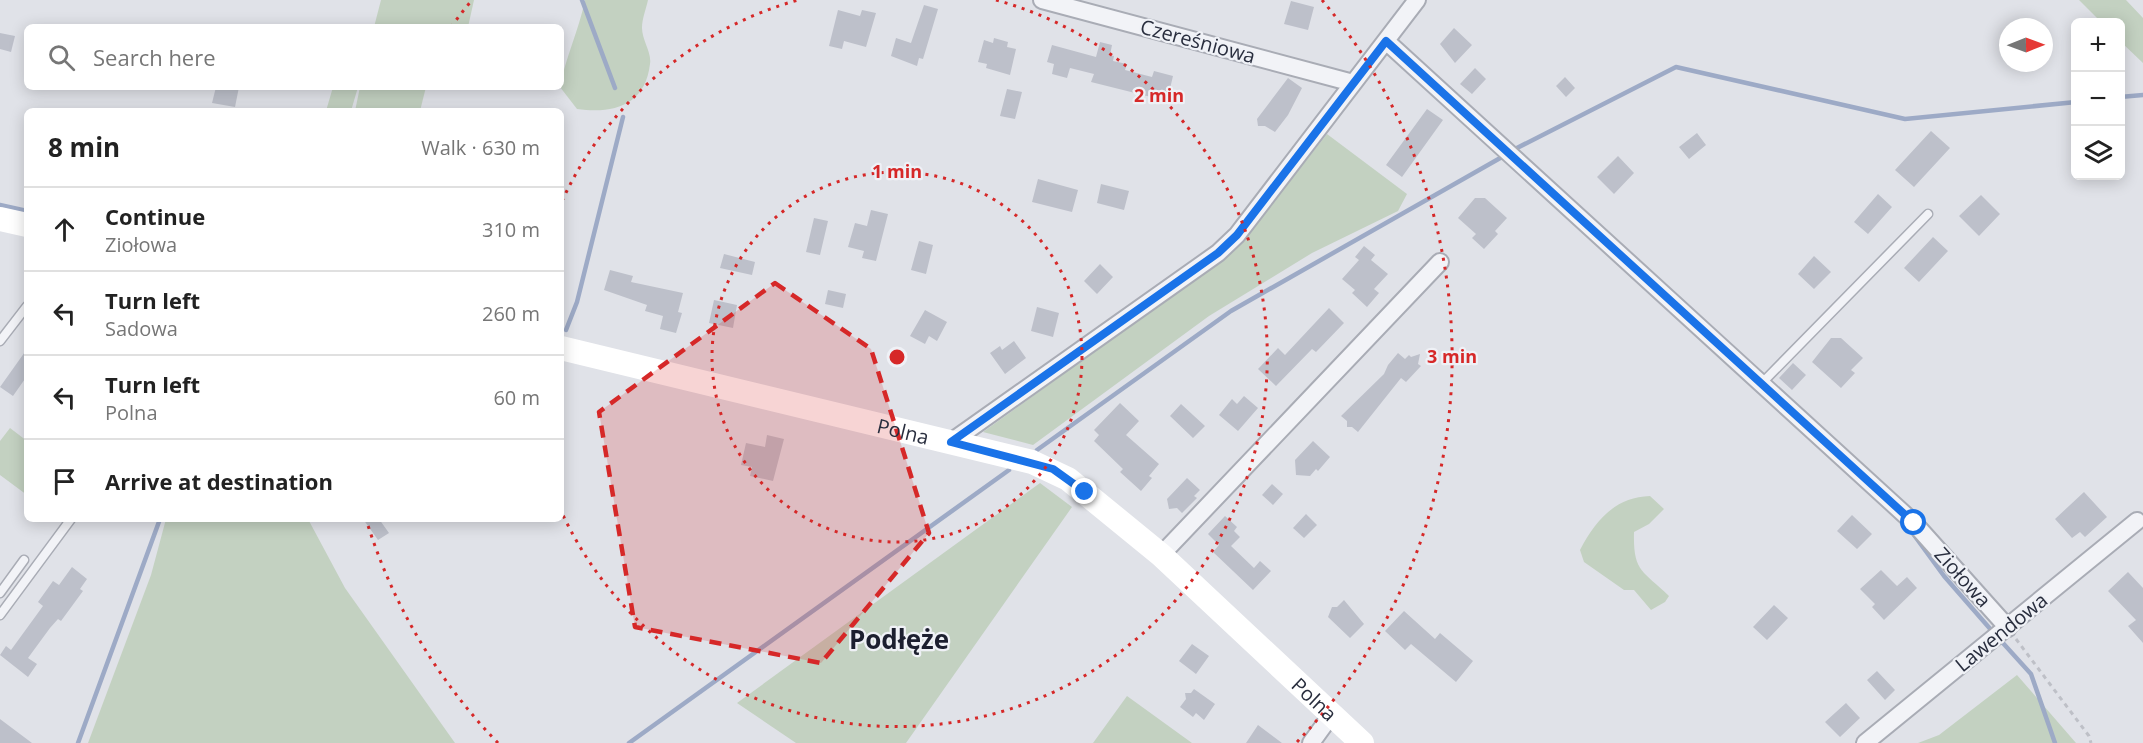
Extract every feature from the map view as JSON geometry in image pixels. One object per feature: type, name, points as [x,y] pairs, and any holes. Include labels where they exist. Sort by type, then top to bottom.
[{"type":"street","name":"Czereśniowa","points":[[1042,0],[1353,83]]},
{"type":"street","points":[[951,442],[1218,253],[1237,235],[1417,0]]},
{"type":"street","name":"Ziołowa","points":[[1386,41],[1914,523],[2008,628]]},
{"type":"street","points":[[0,219],[24,224]]},
{"type":"street","points":[[1161,555],[1440,262]]},
{"type":"street","name":"Polna","points":[[564,349],[951,442],[1053,469],[1068,478],[1161,555],[1362,743]]},
{"type":"street","name":"Lawendowa","points":[[1865,743],[2137,521]]},
{"type":"street","points":[[1311,743],[1332,714]]},
{"type":"lane","points":[[1761,384],[1928,214]]},
{"type":"lane","points":[[0,341],[24,310]]},
{"type":"lane","points":[[0,615],[69,522]]},
{"type":"lane","points":[[0,593],[24,560]]},
{"type":"path","points":[[2008,628],[2089,736],[2091,743]]},
{"type":"highlighted area","points":[[775,283],[871,349],[929,533],[821,663],[635,627],[599,412]]},
{"type":"green space","points":[[381,0],[474,0],[469,24],[375,24]]},
{"type":"green space","points":[[585,0],[648,0],[642,28],[650,60],[647,78],[642,89],[625,104],[603,110],[577,109],[562,90],[565,66]]},
{"type":"green space","points":[[2079,0],[2126,0],[2143,18],[2143,63],[2125,46],[2125,18],[2097,18]]},
{"type":"green space","points":[[332,90],[357,90],[352,108],[327,108]]},
{"type":"green space","points":[[359,90],[425,90],[421,108],[356,108]]},
{"type":"green space","points":[[1327,134],[1407,194],[1398,211],[1312,253],[1209,316],[1033,445],[983,432],[1235,250]]},
{"type":"green space","points":[[10,428],[24,439],[24,493],[0,475],[0,441]]},
{"type":"green space","points":[[1040,483],[1072,507],[906,743],[796,743],[737,703]]},
{"type":"green space","points":[[1650,496],[1664,509],[1649,524],[1634,532],[1635,555],[1641,569],[1669,596],[1665,602],[1651,610],[1634,590],[1624,590],[1584,562],[1580,550],[1592,529],[1607,512],[1626,501]]},
{"type":"green space","points":[[165,522],[310,522],[345,588],[455,743],[88,743],[151,575]]},
{"type":"green space","points":[[2017,675],[2076,743],[1918,743],[1939,735]]},
{"type":"green space","points":[[1127,696],[1192,743],[1093,743]]},
{"type":"building","points":[[1291,1],[1314,7],[1308,30],[1284,24]]},
{"type":"building","points":[[924,5],[938,9],[923,59],[919,58],[917,66],[891,56],[896,38],[911,43]]},
{"type":"building","points":[[838,10],[860,16],[862,10],[876,13],[866,47],[844,41],[842,49],[829,46]]},
{"type":"building","points":[[1454,28],[1472,45],[1455,63],[1440,44]]},
{"type":"building","points":[[0,33],[15,36],[11,52],[0,49]]},
{"type":"building","points":[[994,38],[1008,42],[1007,47],[1016,49],[1010,75],[986,68],[987,64],[978,62],[984,40],[993,43]]},
{"type":"building","points":[[1100,42],[1112,45],[1110,55],[1114,56],[1113,61],[1127,64],[1125,70],[1152,77],[1154,71],[1173,76],[1167,101],[1091,82],[1094,74],[1070,68],[1067,78],[1052,74],[1054,64],[1047,62],[1052,45],[1096,57]]},
{"type":"building","points":[[1475,68],[1486,79],[1472,94],[1460,84]]},
{"type":"building","points":[[1565,77],[1575,88],[1566,97],[1556,86]]},
{"type":"building","points":[[1288,78],[1302,88],[1288,115],[1275,132],[1265,126],[1258,126],[1257,119]]},
{"type":"building","points":[[1007,89],[1022,92],[1015,119],[1000,116]]},
{"type":"building","points":[[215,90],[238,90],[235,107],[212,103]]},
{"type":"building","points":[[1427,109],[1443,120],[1402,177],[1386,165]]},
{"type":"building","points":[[1931,131],[1950,148],[1914,187],[1895,170]]},
{"type":"building","points":[[1697,133],[1706,145],[1689,159],[1679,147]]},
{"type":"building","points":[[1618,156],[1634,173],[1614,194],[1597,177]]},
{"type":"building","points":[[1038,179],[1078,190],[1072,212],[1032,202]]},
{"type":"building","points":[[1101,184],[1129,191],[1124,210],[1097,203]]},
{"type":"building","points":[[1878,194],[1892,207],[1868,234],[1854,222]]},
{"type":"building","points":[[1981,195],[2000,214],[1979,236],[1959,216]]},
{"type":"building","points":[[1475,198],[1485,198],[1507,218],[1495,231],[1498,234],[1484,249],[1472,238],[1476,234],[1458,218]]},
{"type":"building","points":[[871,210],[888,214],[876,261],[862,258],[864,251],[848,247],[855,223],[867,226]]},
{"type":"building","points":[[814,218],[828,221],[820,255],[806,252]]},
{"type":"building","points":[[1933,237],[1948,251],[1919,282],[1904,268]]},
{"type":"building","points":[[919,241],[933,245],[926,274],[911,270]]},
{"type":"building","points":[[1364,246],[1375,255],[1371,260],[1388,274],[1374,289],[1379,293],[1367,307],[1352,293],[1355,290],[1342,279],[1359,260],[1355,257]]},
{"type":"building","points":[[724,254],[755,262],[752,275],[720,268]]},
{"type":"building","points":[[1814,256],[1831,272],[1814,289],[1798,274]]},
{"type":"building","points":[[1100,264],[1113,277],[1097,294],[1084,281]]},
{"type":"building","points":[[610,270],[633,276],[631,282],[683,293],[678,312],[682,313],[676,333],[660,329],[663,316],[645,311],[647,305],[604,290]]},
{"type":"building","points":[[828,290],[846,294],[843,308],[825,304]]},
{"type":"building","points":[[714,300],[737,305],[733,328],[709,323]]},
{"type":"building","points":[[1037,307],[1059,313],[1053,337],[1031,331]]},
{"type":"building","points":[[1329,308],[1344,323],[1316,352],[1312,349],[1276,386],[1258,369],[1278,348],[1285,355]]},
{"type":"building","points":[[925,310],[947,322],[937,341],[929,336],[925,344],[910,336]]},
{"type":"building","points":[[1831,338],[1841,338],[1863,358],[1851,370],[1855,373],[1841,388],[1812,362]]},
{"type":"building","points":[[1014,341],[1026,358],[1005,374],[990,353],[1000,346],[1002,350]]},
{"type":"building","points":[[24,353],[24,380],[13,396],[0,387]]},
{"type":"building","points":[[1398,353],[1405,359],[1409,355],[1411,357],[1420,354],[1418,364],[1421,366],[1406,382],[1401,378],[1358,432],[1352,427],[1347,427],[1347,421],[1341,416],[1384,374]]},
{"type":"building","points":[[1793,363],[1806,375],[1792,390],[1779,378]]},
{"type":"building","points":[[1244,396],[1258,408],[1238,431],[1219,415],[1232,399],[1237,404]]},
{"type":"building","points":[[1120,403],[1139,421],[1126,435],[1159,464],[1149,476],[1152,478],[1141,491],[1120,472],[1123,469],[1094,441],[1099,435],[1094,430]]},
{"type":"building","points":[[1181,404],[1205,426],[1193,438],[1170,416]]},
{"type":"building","points":[[767,435],[784,439],[773,481],[750,476],[752,467],[741,465],[746,443],[765,447]]},
{"type":"building","points":[[1313,441],[1330,457],[1318,471],[1316,469],[1310,476],[1296,475],[1295,460]]},
{"type":"building","points":[[1187,478],[1200,490],[1194,496],[1197,498],[1182,513],[1177,508],[1169,509],[1167,499]]},
{"type":"building","points":[[1272,484],[1283,494],[1273,505],[1262,495]]},
{"type":"building","points":[[2084,492],[2107,517],[2085,537],[2080,532],[2072,538],[2055,519]]},
{"type":"building","points":[[1306,514],[1317,525],[1304,538],[1293,528]]},
{"type":"building","points":[[1852,515],[1872,534],[1857,549],[1837,531]]},
{"type":"building","points":[[1225,516],[1237,527],[1234,531],[1240,537],[1231,546],[1254,568],[1260,561],[1271,571],[1253,590],[1213,552],[1219,545],[1208,534]]},
{"type":"building","points":[[365,522],[381,522],[389,533],[378,540]]},
{"type":"building","points":[[72,567],[87,579],[80,589],[83,591],[61,621],[58,619],[50,628],[28,658],[37,664],[28,677],[0,655],[6,646],[11,650],[43,606],[38,602],[53,581],[59,585]]},
{"type":"building","points":[[1881,570],[1897,586],[1907,577],[1917,588],[1884,620],[1872,607],[1875,604],[1860,589]]},
{"type":"building","points":[[2128,572],[2143,588],[2143,643],[2128,626],[2136,620],[2108,591]]},
{"type":"building","points":[[1344,600],[1364,624],[1350,638],[1328,617],[1332,607],[1337,607]]},
{"type":"building","points":[[1774,605],[1788,618],[1767,640],[1753,627]]},
{"type":"building","points":[[1404,611],[1435,639],[1440,633],[1473,661],[1456,682],[1411,644],[1405,650],[1385,631]]},
{"type":"building","points":[[1192,644],[1209,656],[1196,674],[1179,661]]},
{"type":"building","points":[[1877,671],[1895,690],[1885,700],[1867,680]]},
{"type":"building","points":[[1194,689],[1215,704],[1204,720],[1196,713],[1193,717],[1180,707],[1186,699],[1185,693],[1191,693]]},
{"type":"building","points":[[1846,703],[1860,718],[1840,737],[1825,722]]},
{"type":"building","points":[[0,719],[32,743],[0,743]]},
{"type":"building","points":[[1258,725],[1282,743],[1246,743]]},
{"type":"waterway","points":[[582,0],[615,88]]},
{"type":"waterway","points":[[1515,149],[1676,67],[1905,119],[2071,102]]},
{"type":"waterway","points":[[2125,97],[2143,95]]},
{"type":"waterway","points":[[566,330],[577,302],[623,117]]},
{"type":"waterway","points":[[1037,450],[1231,311],[1502,157]]},
{"type":"waterway","points":[[0,205],[24,210]]},
{"type":"waterway","points":[[629,743],[1009,470]]},
{"type":"waterway","points":[[78,743],[159,522]]},
{"type":"waterway","points":[[1914,535],[1944,576],[1992,631]]},
{"type":"waterway","points":[[2002,642],[2031,674],[2055,743]]},
{"type":"district","name":"Podłęże","points":[[899,639]]},
{"type":"route","points":[[1085,492],[1053,469],[951,442],[1218,253],[1237,235],[1386,41],[1914,523]]}]
